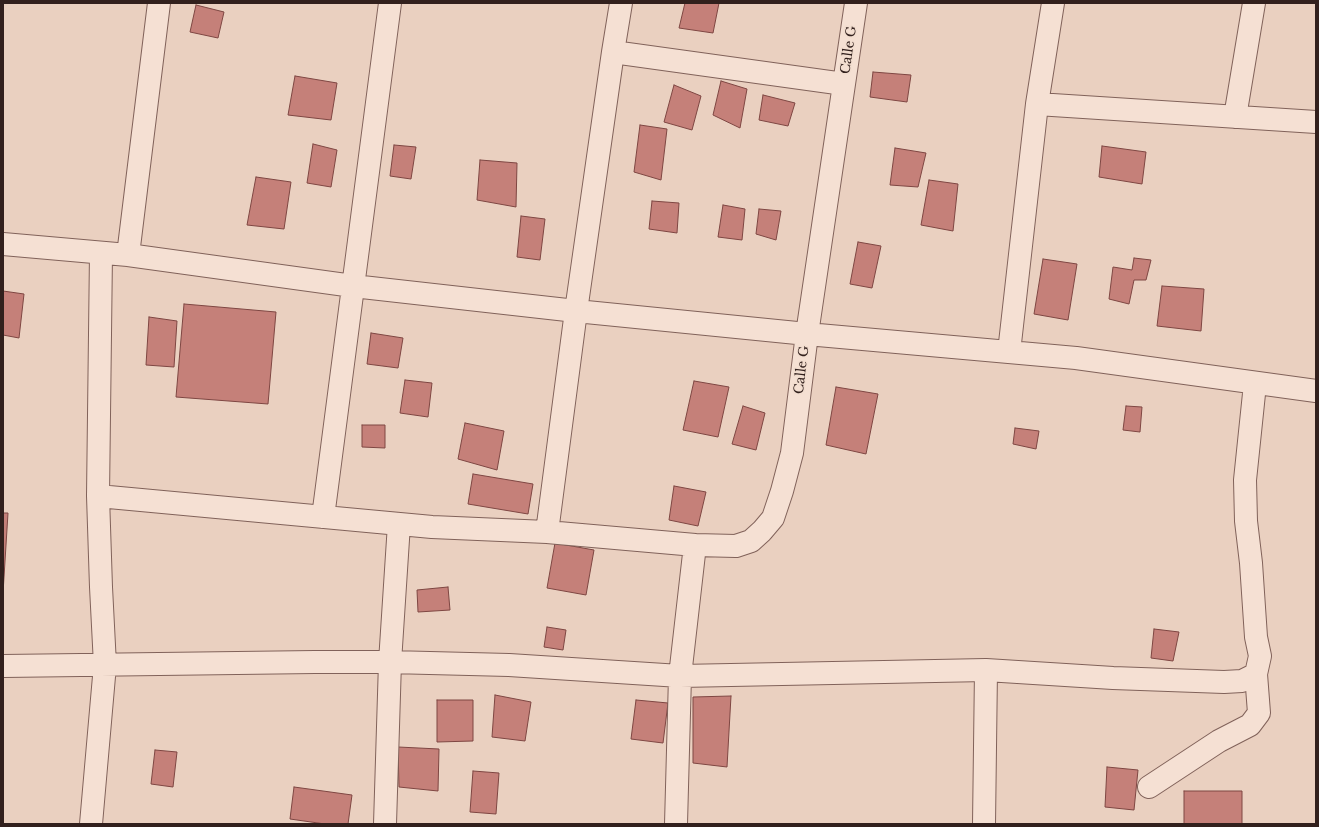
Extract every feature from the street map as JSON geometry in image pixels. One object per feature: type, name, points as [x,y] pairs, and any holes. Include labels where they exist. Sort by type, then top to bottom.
[{"type":"street","points":[[128,256],[159,3]]},
{"type":"street","points":[[323,517],[390,3]]},
{"type":"street","points":[[547,532],[576,311],[621,3]]},
{"type":"street","name":"Calle G","points":[[98,496],[432,527],[547,532],[695,545],[736,546],[751,541],[773,518],[792,453],[807,334],[856,3]]},
{"type":"street","points":[[1009,352],[1037,104],[1053,3]]},
{"type":"street","points":[[1235,117],[1254,3]]},
{"type":"street","points":[[613,52],[844,84]]},
{"type":"street","points":[[1037,104],[1316,122]]},
{"type":"street","points":[[3,244],[128,256],[353,286],[576,311],[807,334],[1076,358],[1255,384],[1316,391]]},
{"type":"street","points":[[91,824],[105,665],[98,496],[100,253]]},
{"type":"street","points":[[1149,787],[1219,741],[1250,725],[1259,713],[1256,674],[1260,656],[1256,637],[1251,563],[1246,521],[1245,480],[1255,384]]},
{"type":"street","points":[[385,824],[390,662],[399,524]]},
{"type":"street","points":[[676,824],[680,676],[695,545]]},
{"type":"street","points":[[3,666],[390,662],[510,665],[680,676],[986,670],[1113,678],[1224,682],[1242,681],[1256,674]]},
{"type":"street","points":[[984,824],[986,670]]},
{"type":"building","points":[[685,3],[719,3],[713,33],[679,28]]},
{"type":"building","points":[[196,5],[224,12],[218,38],[190,32]]},
{"type":"building","points":[[873,72],[911,75],[907,102],[870,97]]},
{"type":"building","points":[[295,76],[337,83],[331,120],[288,115]]},
{"type":"building","points":[[721,81],[747,89],[740,128],[713,115]]},
{"type":"building","points":[[674,85],[701,96],[692,130],[664,122]]},
{"type":"building","points":[[763,95],[795,103],[788,126],[759,120]]},
{"type":"building","points":[[640,125],[667,129],[661,180],[634,172]]},
{"type":"building","points":[[313,144],[337,150],[331,187],[307,183]]},
{"type":"building","points":[[394,145],[416,147],[411,179],[390,176]]},
{"type":"building","points":[[1102,146],[1146,152],[1142,184],[1099,177]]},
{"type":"building","points":[[895,148],[926,153],[918,187],[890,185]]},
{"type":"building","points":[[480,160],[517,163],[516,207],[477,200]]},
{"type":"building","points":[[256,177],[291,182],[284,229],[247,225]]},
{"type":"building","points":[[929,180],[958,184],[953,231],[921,225]]},
{"type":"building","points":[[652,201],[679,203],[677,233],[649,229]]},
{"type":"building","points":[[723,205],[745,209],[742,240],[718,237]]},
{"type":"building","points":[[759,209],[781,211],[776,240],[756,234]]},
{"type":"building","points":[[521,216],[545,219],[540,260],[517,257]]},
{"type":"building","points":[[858,242],[881,246],[872,288],[850,284]]},
{"type":"building","points":[[1134,258],[1151,260],[1146,280],[1134,280],[1129,304],[1109,299],[1113,267],[1132,270]]},
{"type":"building","points":[[1043,259],[1077,264],[1068,320],[1034,314]]},
{"type":"building","points":[[1162,286],[1204,289],[1201,331],[1157,326]]},
{"type":"building","points":[[3,291],[24,294],[19,338],[3,335]]},
{"type":"building","points":[[184,304],[276,312],[268,404],[176,397]]},
{"type":"building","points":[[149,317],[177,321],[174,367],[146,365]]},
{"type":"building","points":[[371,333],[403,338],[398,368],[367,364]]},
{"type":"building","points":[[405,380],[432,383],[428,417],[400,413]]},
{"type":"building","points":[[694,381],[729,387],[718,437],[683,430]]},
{"type":"building","points":[[836,387],[878,394],[866,454],[826,445]]},
{"type":"building","points":[[743,406],[765,413],[756,450],[732,444]]},
{"type":"building","points":[[1126,406],[1142,407],[1140,432],[1123,430]]},
{"type":"building","points":[[465,423],[504,431],[497,470],[458,459]]},
{"type":"building","points":[[362,425],[385,425],[385,448],[362,447]]},
{"type":"building","points":[[1015,428],[1039,431],[1036,449],[1013,444]]},
{"type":"building","points":[[473,474],[533,484],[528,514],[468,504]]},
{"type":"building","points":[[674,486],[706,492],[698,526],[669,520]]},
{"type":"building","points":[[3,513],[8,513],[3,593]]},
{"type":"building","points":[[555,543],[594,550],[586,595],[547,588]]},
{"type":"building","points":[[448,587],[450,610],[418,612],[417,590]]},
{"type":"building","points":[[547,627],[566,630],[563,650],[544,647]]},
{"type":"building","points":[[1154,629],[1179,632],[1173,661],[1151,658]]},
{"type":"building","points":[[495,695],[531,702],[525,741],[492,737]]},
{"type":"building","points":[[731,696],[727,767],[693,763],[693,697]]},
{"type":"building","points":[[437,700],[473,700],[473,741],[437,742]]},
{"type":"building","points":[[636,700],[668,703],[663,743],[631,739]]},
{"type":"building","points":[[398,747],[439,749],[438,791],[399,787]]},
{"type":"building","points":[[155,750],[177,752],[173,787],[151,784]]},
{"type":"building","points":[[1107,767],[1138,770],[1134,810],[1105,807]]},
{"type":"building","points":[[473,771],[499,773],[496,814],[470,812]]},
{"type":"building","points":[[294,787],[352,795],[348,824],[325,824],[290,819]]},
{"type":"building","points":[[1184,791],[1242,791],[1242,824],[1184,824]]}]
